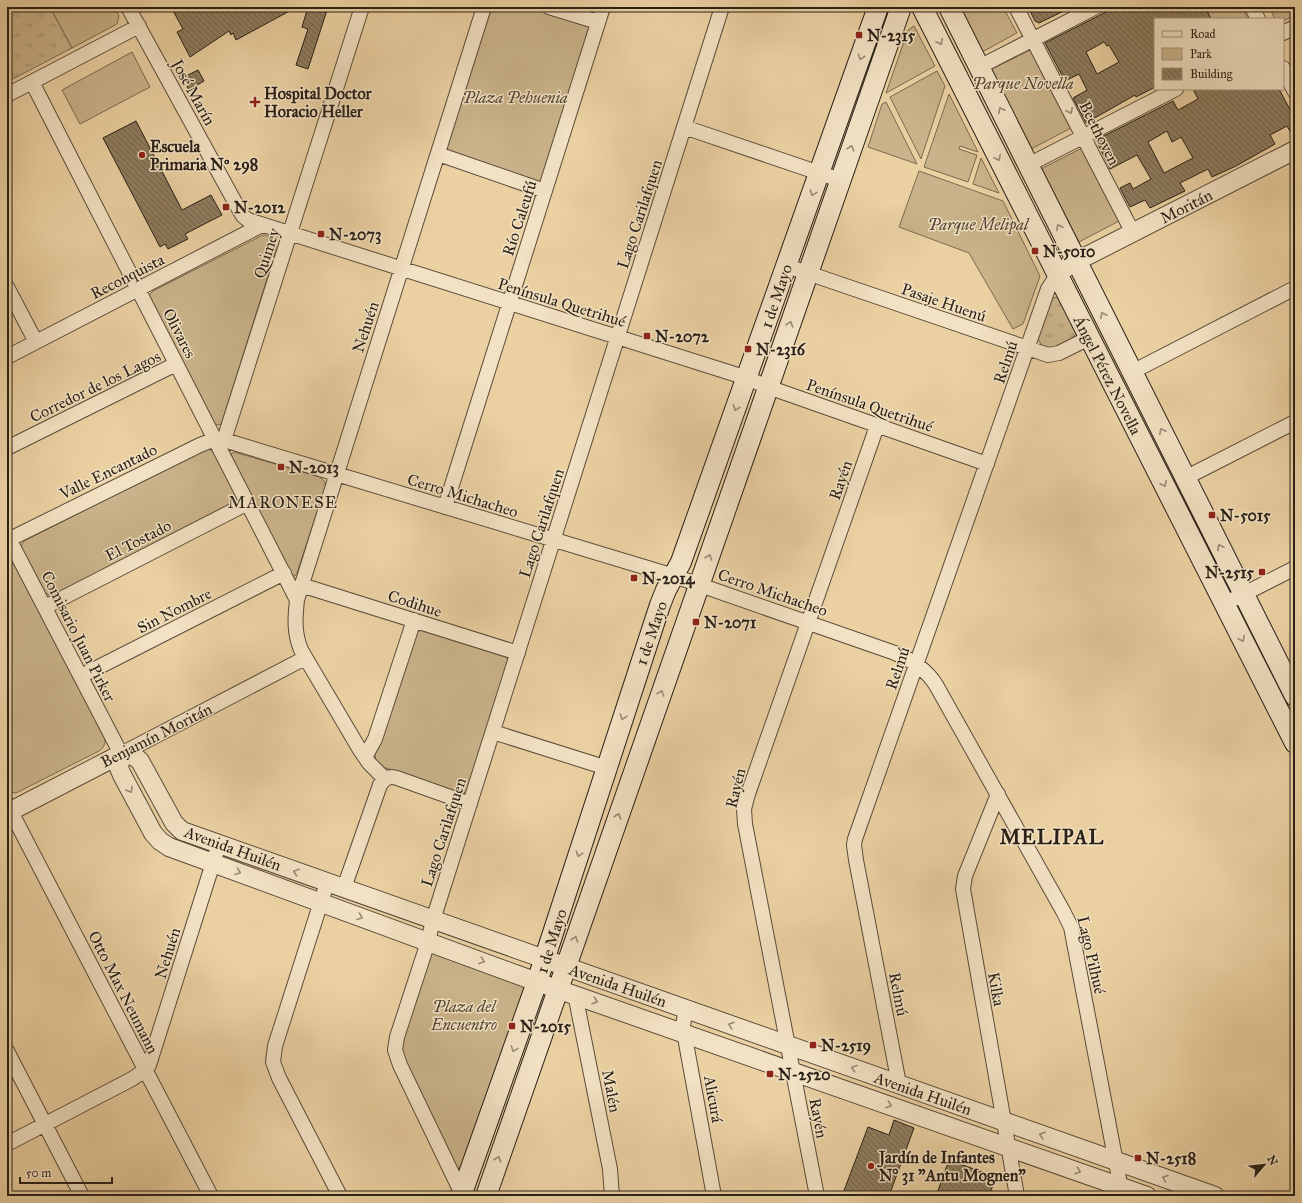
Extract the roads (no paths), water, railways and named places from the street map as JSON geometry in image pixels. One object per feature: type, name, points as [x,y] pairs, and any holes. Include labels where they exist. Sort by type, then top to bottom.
[{"type":"main road","name":"1 de Mayo","points":[[462,1195],[537,982],[660,605],[666,590],[682,562],[878,7]]},
{"type":"main road","name":"1 de Mayo","points":[[486,1196],[566,991],[566,966],[901,7]]},
{"type":"main road","name":"Ángel Pérez Novella","points":[[922,7],[1295,743]]},
{"type":"main road","name":"Ángel Pérez Novella","points":[[948,7],[1295,696]]},
{"type":"street","name":"José Marín","points":[[128,7],[239,210],[248,220],[262,225]]},
{"type":"street","name":"Quimey","points":[[220,440],[289,234],[362,7]]},
{"type":"street","name":"Nehuén","points":[[305,658],[296,635],[295,622],[297,600],[301,585],[484,7]]},
{"type":"street","points":[[549,7],[598,22]]},
{"type":"street","name":"Río Caleufú","points":[[445,507],[603,7]]},
{"type":"street","name":"Lago Carilafquen","points":[[462,1195],[400,1065],[395,1050],[397,1037],[722,7]]},
{"type":"street","name":"Beethoven","points":[[1016,7],[1133,233]]},
{"type":"street","points":[[979,67],[1096,7]]},
{"type":"street","points":[[1252,7],[1258,18]]},
{"type":"street","points":[[7,95],[139,26]]},
{"type":"street","points":[[1284,32],[1295,27]]},
{"type":"street","points":[[1284,70],[1295,92]]},
{"type":"street","name":"Olivares","points":[[32,82],[176,364],[220,440],[248,503],[297,600]]},
{"type":"street","points":[[1028,165],[1174,90]]},
{"type":"street","points":[[684,127],[840,180]]},
{"type":"street","name":"Moritán","points":[[1076,261],[1295,150]]},
{"type":"street","points":[[438,154],[545,190]]},
{"type":"street","name":"Península Quetrihué","points":[[262,225],[747,378],[768,387],[987,464]]},
{"type":"street","name":"Reconquista","points":[[7,357],[262,225]]},
{"type":"street","points":[[1057,275],[1076,261]]},
{"type":"street","name":"Pasaje Huenú","points":[[787,266],[1048,355],[1054,355],[1089,338]]},
{"type":"street","name":"Relmú","points":[[899,1084],[854,845],[857,832],[1048,289],[1057,275]]},
{"type":"street","points":[[7,287],[36,342]]},
{"type":"street","points":[[1132,372],[1295,288]]},
{"type":"street","name":"Corredor de los Lagos","points":[[7,448],[176,364]]},
{"type":"street","points":[[1185,478],[1295,422]]},
{"type":"street","name":"Rayén","points":[[817,1196],[744,816],[745,802],[878,426]]},
{"type":"street","name":"Cerro Michacheo","points":[[220,440],[699,584],[896,653],[916,664]]},
{"type":"street","name":"Valle Encantado","points":[[8,537],[200,445],[220,440]]},
{"type":"street","name":"El Tostado","points":[[45,607],[248,503]]},
{"type":"street","name":"Comisario Juan Pirker","points":[[8,537],[121,754]]},
{"type":"street","points":[[1224,604],[1295,568]]},
{"type":"street","name":"Sin Nombre","points":[[81,676],[284,573]]},
{"type":"street","name":"Codihue","points":[[301,585],[518,653]]},
{"type":"street","points":[[365,757],[375,739],[414,620]]},
{"type":"street","points":[[305,658],[365,757],[385,778]]},
{"type":"street","name":"Benjamín Moritán","points":[[8,809],[121,754],[305,658]]},
{"type":"street","name":"Lago Pilhué","points":[[916,664],[931,676],[936,684],[1071,927],[1121,1191]]},
{"type":"street","points":[[493,732],[607,768]]},
{"type":"street","name":"Avenida Huilén","points":[[1147,1196],[1121,1191],[1009,1147],[684,1032],[537,982],[168,847],[156,837],[122,775],[119,768],[121,754],[134,756],[140,761],[177,827],[188,833],[1215,1196]]},
{"type":"street","points":[[340,1196],[278,1078],[274,1062],[275,1046],[321,902],[336,886],[380,785],[385,778],[397,778],[470,804]]},
{"type":"street","name":"Kilka","points":[[998,794],[965,876],[963,889],[1017,1196]]},
{"type":"street","name":"Otto Max Neumann","points":[[8,809],[211,1196]]},
{"type":"street","name":"Nehuén","points":[[145,1070],[149,1065],[153,1054],[219,844]]},
{"type":"street","name":"Malén","points":[[566,991],[610,1169],[612,1196]]},
{"type":"street","name":"Alicurá","points":[[686,1009],[683,1025],[684,1032],[714,1196]]},
{"type":"street","points":[[7,1051],[82,1196]]},
{"type":"street","points":[[7,1144],[145,1070]]},
{"type":"place","name":"N-2315","points":[[859,35]]},
{"type":"place","name":"Hospital Doctor Horacio Heller","points":[[255,102]]},
{"type":"place","name":"Escuela Primaria Nº 298","points":[[142,155]]},
{"type":"place","name":"N-2012","points":[[226,207]]},
{"type":"place","name":"N-2073","points":[[321,234]]},
{"type":"place","name":"N-5010","points":[[1035,251]]},
{"type":"place","name":"N-2072","points":[[647,336]]},
{"type":"place","name":"N-2316","points":[[748,349]]},
{"type":"place","name":"N-2013","points":[[281,467]]},
{"type":"place","name":"N-5015","points":[[1212,515]]},
{"type":"place","name":"N-2515","points":[[1262,572]]},
{"type":"place","name":"N-2014","points":[[634,578]]},
{"type":"place","name":"N-2071","points":[[696,622]]},
{"type":"place","name":"N-2015","points":[[512,1026]]},
{"type":"place","name":"N-2519","points":[[813,1045]]},
{"type":"place","name":"N-2520","points":[[770,1074]]},
{"type":"place","name":"N-2518","points":[[1138,1158]]},
{"type":"place","name":"Jardín de Infantes N° 31 \"Antu Mognen\"","points":[[871,1166]]},
{"type":"district","name":"MARONESE","points":[[283,502]]},
{"type":"district","name":"MELIPAL","points":[[1052,837]]},
{"type":"park label","name":"Parque Novella","points":[[1023,83]]},
{"type":"park label","name":"Plaza Pehuenia","points":[[515,97]]},
{"type":"park label","name":"Parque Melipal","points":[[978,224]]},
{"type":"park label","name":"Plaza del Encuentro","points":[[464,1015]]}]
